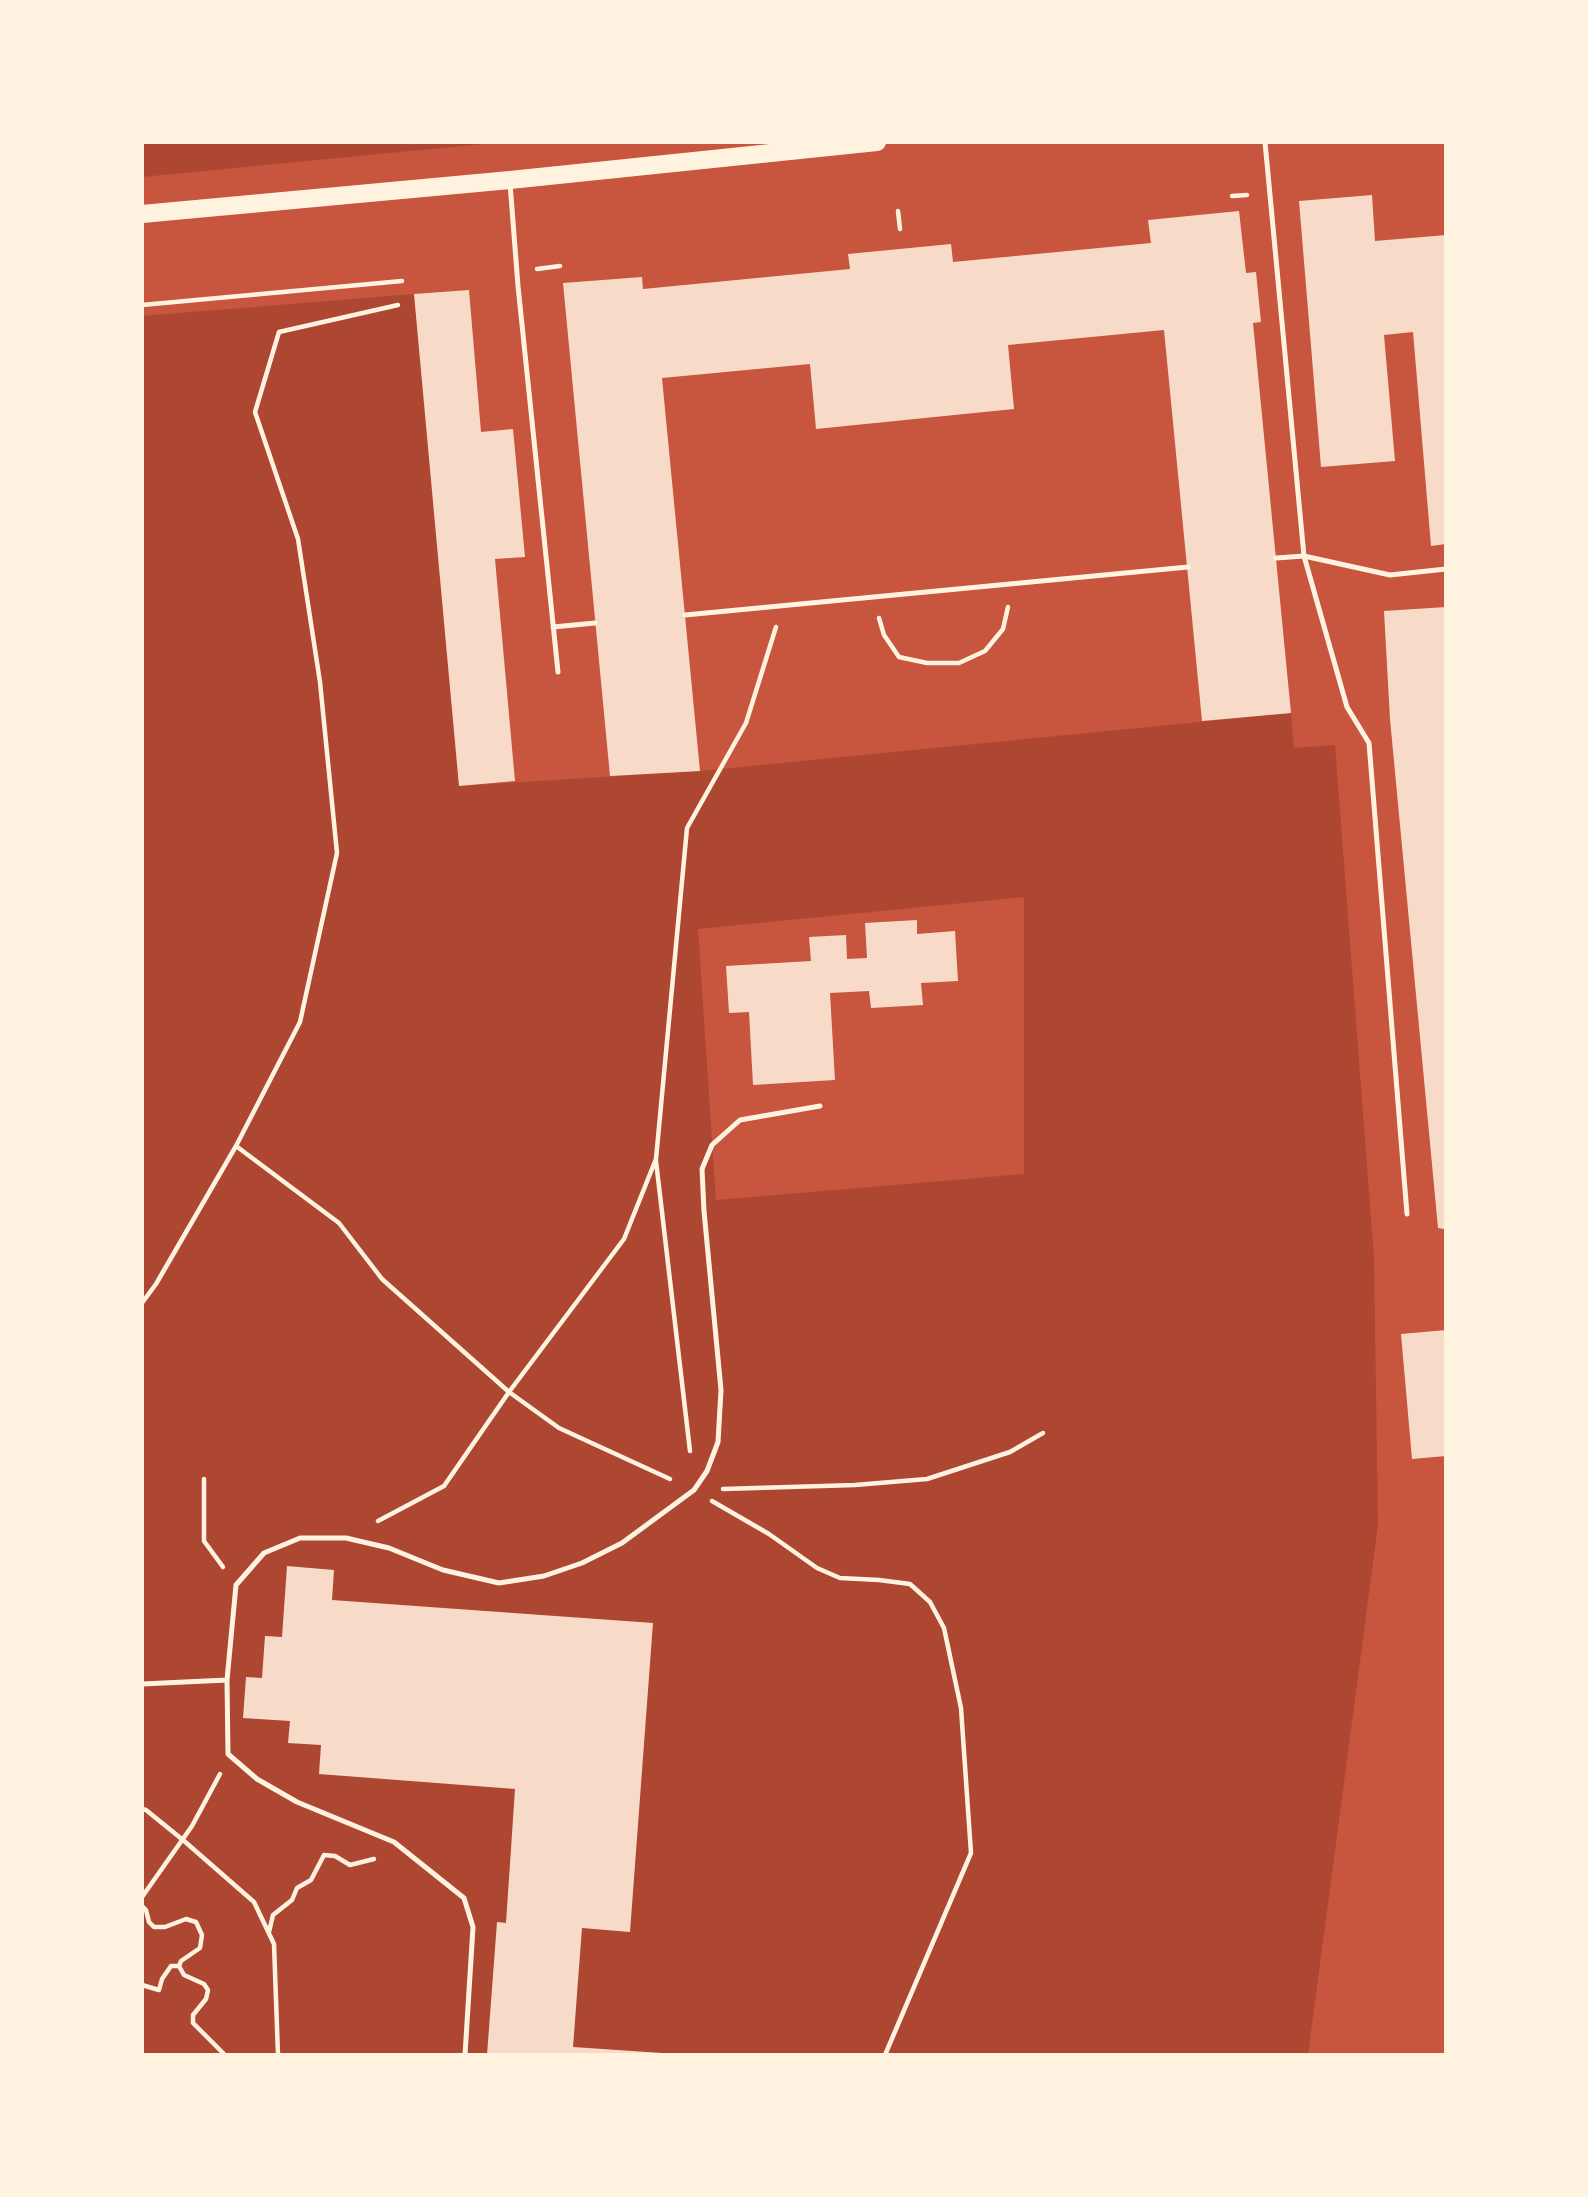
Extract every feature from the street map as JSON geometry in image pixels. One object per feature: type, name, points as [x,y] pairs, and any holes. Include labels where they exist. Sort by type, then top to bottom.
[{"type":"main road","points":[[142,214],[877,142]]},
{"type":"lane","points":[[1265,142],[1304,555],[1347,707],[1369,743],[1407,1214]]},
{"type":"lane","points":[[510,180],[518,286],[558,672]]},
{"type":"lane","points":[[1276,558],[1304,555],[1390,575],[1446,569]]},
{"type":"lane","points":[[685,615],[1188,566]]},
{"type":"lane","points":[[553,627],[595,623]]},
{"type":"lane","points":[[465,2055],[474,1927],[464,1898],[394,1842],[297,1802],[257,1779],[228,1754],[226,1680],[236,1585],[264,1552],[300,1538],[346,1538],[389,1548],[443,1570],[499,1583],[544,1576],[582,1563],[622,1543],[694,1490],[707,1471],[718,1443],[721,1390],[702,1169],[712,1145],[740,1120],[820,1106]]},
{"type":"lane","points":[[142,1684],[226,1680]]},
{"type":"path","points":[[898,211],[900,229]]},
{"type":"path","points":[[537,269],[561,266]]},
{"type":"path","points":[[142,305],[402,281]]},
{"type":"path","points":[[142,1303],[156,1284],[236,1146],[300,1022],[337,853],[320,682],[298,539],[255,412],[279,332],[398,304]]},
{"type":"path","points":[[874,597],[884,635],[899,657],[927,663],[959,663],[985,651],[1003,629],[1012,583]]},
{"type":"path","points":[[694,1490],[656,1159],[687,828],[746,723],[783,606]]},
{"type":"path","points":[[236,1146],[339,1223],[382,1279],[509,1392],[559,1428],[694,1490],[769,1534],[817,1569],[840,1578],[910,1584],[930,1602],[944,1628],[961,1708],[971,1853],[885,2055]]},
{"type":"path","points":[[346,1538],[444,1486],[509,1392],[624,1239],[656,1159]]},
{"type":"path","points":[[694,1490],[855,1485],[927,1479],[1010,1452],[1043,1433]]},
{"type":"path","points":[[204,1479],[204,1541],[236,1585]]},
{"type":"path","points":[[142,1898],[183,1840],[212,1792],[228,1754]]},
{"type":"path","points":[[142,1809],[183,1840],[254,1902],[274,1944],[278,2055]]},
{"type":"path","points":[[269,1933],[274,1915],[292,1900],[297,1888],[311,1880],[324,1855],[335,1856],[350,1865],[380,1859],[394,1842]]},
{"type":"path","points":[[142,1906],[154,1927],[165,1927],[186,1919],[196,1922],[202,1935],[200,1948],[181,1961],[179,1966]]},
{"type":"path","points":[[142,1985],[159,1990],[162,1979],[171,1966],[179,1966]]},
{"type":"path","points":[[179,1966],[184,1975],[204,1984],[208,1990],[206,1999],[194,2015],[193,2023],[225,2055]]},
{"type":"shaded area","points":[[142,142],[503,142],[142,177]]},
{"type":"shaded area","points":[[414,294],[459,786],[700,771],[1291,713],[1294,748],[1335,745],[1374,1258],[1378,1525],[1308,2055],[142,2055],[142,316]],"holes":[[[1024,897],[1024,1174],[716,1200],[698,929]]]},
{"type":"building","points":[[1372,195],[1375,241],[1446,235],[1446,544],[1431,546],[1413,332],[1384,335],[1395,461],[1321,467],[1299,201]]},
{"type":"building","points":[[1239,211],[1246,273],[1256,272],[1261,322],[1253,323],[1291,713],[1202,721],[1164,330],[1008,345],[1014,409],[816,429],[810,364],[662,378],[700,771],[610,776],[563,283],[642,277],[643,289],[850,269],[848,254],[951,244],[953,262],[1151,243],[1148,220]]},
{"type":"building","points":[[469,290],[481,432],[513,429],[525,557],[495,559],[515,781],[459,786],[414,294]]},
{"type":"building","points":[[1446,607],[1444,1229],[1438,1228],[1390,719],[1384,611]]},
{"type":"building","points":[[917,920],[917,934],[955,931],[958,981],[921,983],[923,1005],[871,1008],[869,991],[830,993],[835,1080],[753,1085],[749,1012],[729,1013],[726,966],[811,961],[809,937],[846,935],[847,959],[867,958],[865,923]]},
{"type":"building","points":[[1446,1330],[1446,1456],[1412,1459],[1401,1334]]},
{"type":"building","points":[[287,1566],[334,1570],[332,1600],[653,1623],[630,1932],[582,1928],[573,2047],[662,2055],[487,2055],[497,1922],[506,1923],[515,1789],[319,1774],[321,1745],[288,1743],[290,1721],[243,1718],[246,1677],[262,1678],[265,1636],[282,1637]]}]
